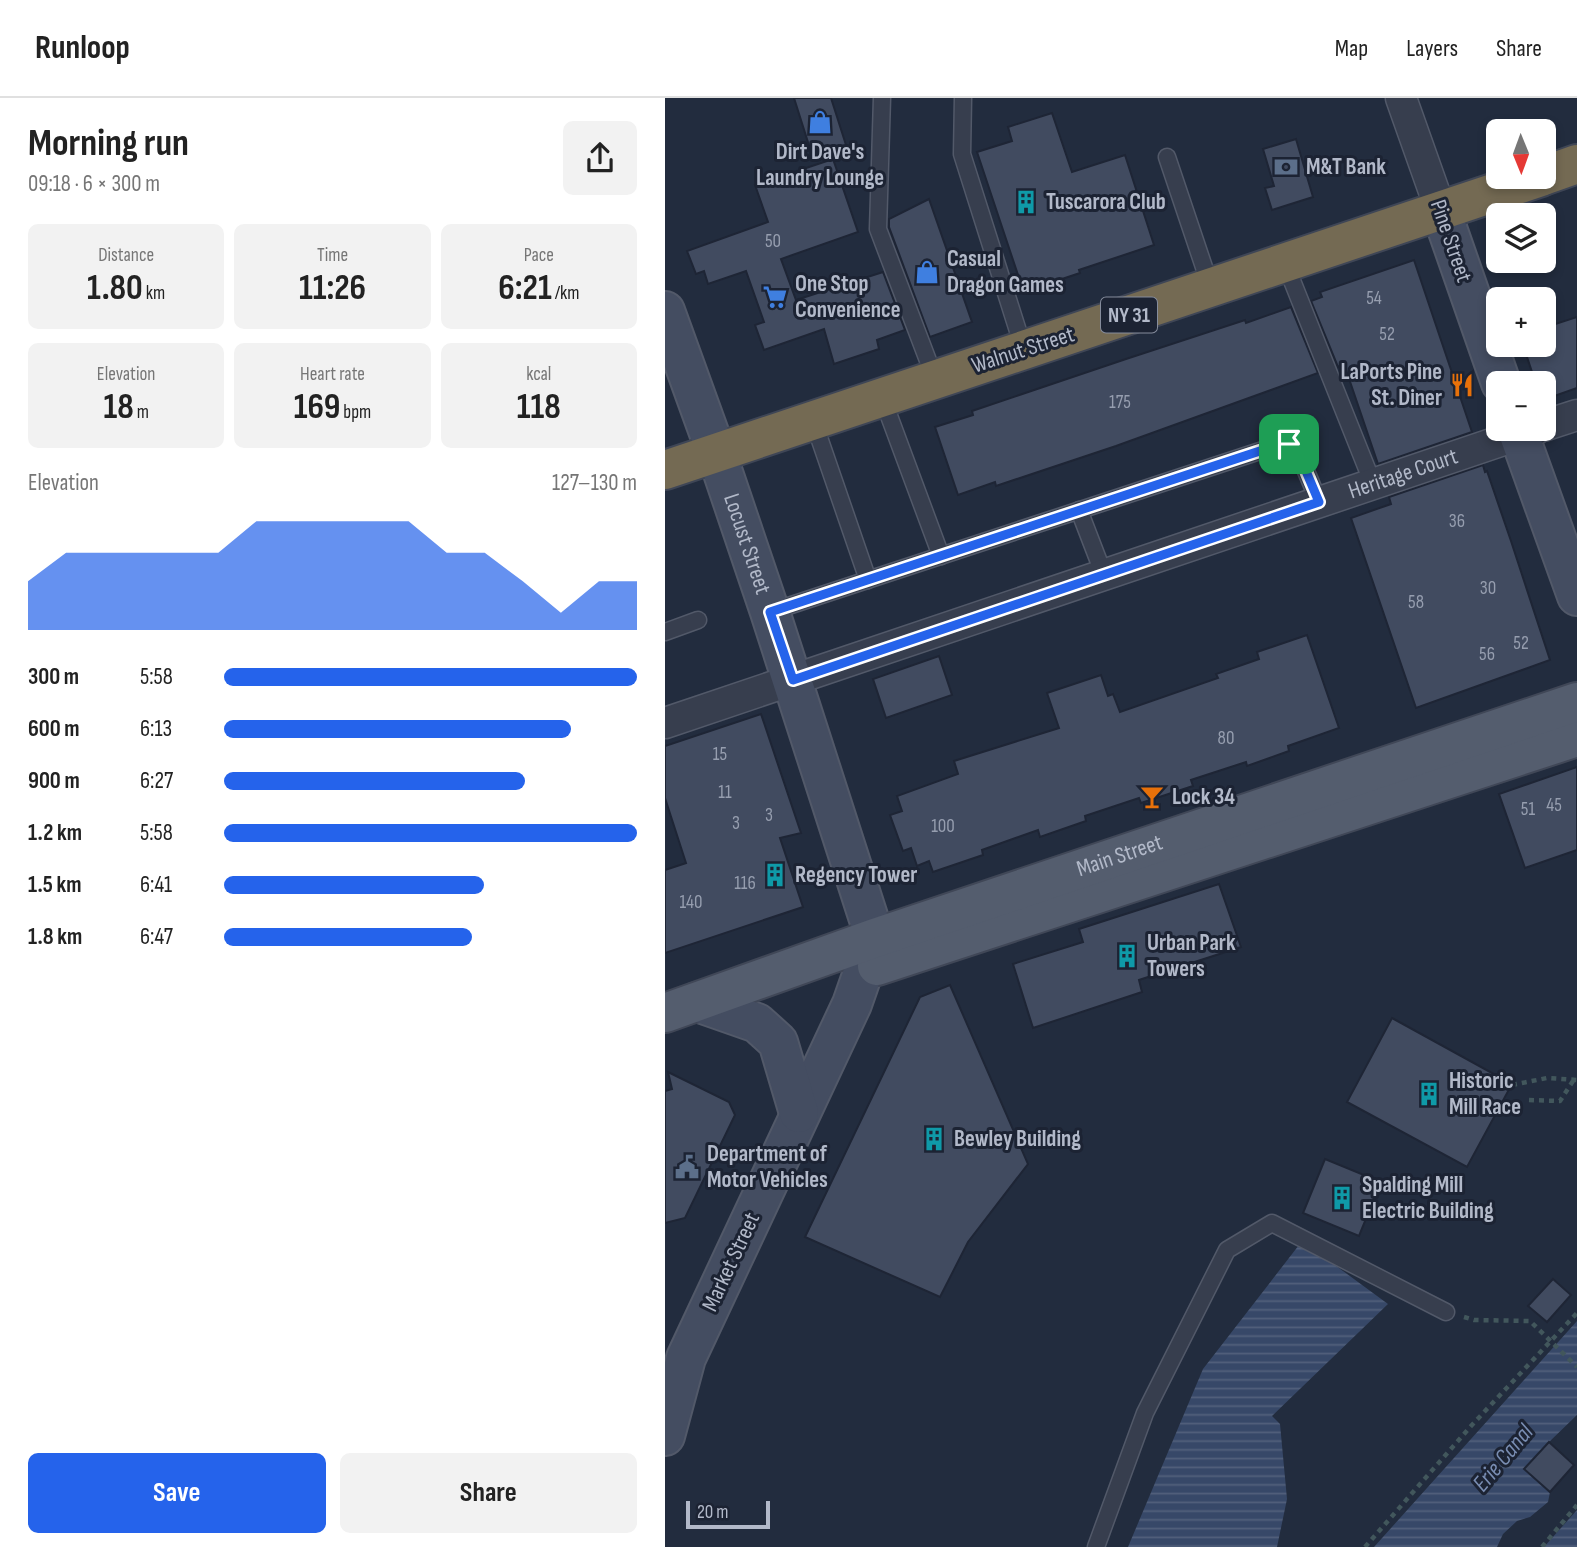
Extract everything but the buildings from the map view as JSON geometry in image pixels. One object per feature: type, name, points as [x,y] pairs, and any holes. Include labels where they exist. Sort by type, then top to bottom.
[{"type":"highway","name":"Walnut Street","points":[[1556,171],[1577,164]]},
{"type":"highway","name":"Walnut Street","points":[[665,470],[1504,189]]},
{"type":"main road","name":"Main Street","points":[[665,1038],[733,1014],[870,954],[1577,702]]},
{"type":"main road","name":"Main Street","points":[[681,1007],[870,954],[1577,737]]},
{"type":"street","name":"Pine Street","points":[[1401,98],[1497,371]]},
{"type":"street","name":"Locust Street","points":[[665,311],[793,680],[870,954]]},
{"type":"street","name":"Heritage Court","points":[[1556,422],[1577,415]]},
{"type":"street","name":"Heritage Court","points":[[665,723],[1497,441]]},
{"type":"street","points":[[1532,441],[1577,596]]},
{"type":"street","name":"Market Street","points":[[665,1436],[686,1357],[852,1004],[870,954]]},
{"type":"street","points":[[681,1007],[733,1014],[757,1023],[778,1042],[799,1113]]},
{"type":"lane","points":[[882,98],[879,229],[935,380]]},
{"type":"lane","points":[[963,98],[962,154],[1024,350]]},
{"type":"lane","points":[[1167,157],[1211,288]]},
{"type":"lane","points":[[1285,263],[1373,484]]},
{"type":"lane","points":[[882,397],[941,556]]},
{"type":"lane","points":[[813,420],[868,580]]},
{"type":"lane","points":[[770,612],[1281,444],[1295,445],[1319,502]]},
{"type":"lane","points":[[1079,510],[1104,575]]},
{"type":"lane","points":[[665,632],[698,620]]},
{"type":"lane","points":[[1096,1547],[1145,1413],[1227,1250],[1272,1223],[1446,1312]]},
{"type":"path","points":[[1512,1085],[1547,1078],[1575,1080]]},
{"type":"path","points":[[1529,1100],[1560,1101],[1575,1080]]},
{"type":"path","points":[[1446,1312],[1474,1320],[1530,1321],[1577,1367]]},
{"type":"path","points":[[1365,1547],[1471,1426],[1577,1313]]},
{"type":"path","points":[[1542,1547],[1577,1505]]},
{"type":"water","points":[[1299,1245],[1328,1260],[1388,1304],[1272,1416],[1280,1424],[1287,1499],[1277,1547],[1128,1547],[1203,1369]]},
{"type":"water","name":"Erie Canal","points":[[1577,1321],[1577,1415],[1524,1469],[1550,1492],[1548,1502],[1530,1517],[1517,1521],[1503,1534],[1497,1547],[1374,1547]]},
{"type":"water","points":[[1577,1510],[1577,1547],[1544,1547]]},
{"type":"place","name":"Dirt Dave's Laundry Lounge","points":[[820,122]]},
{"type":"place","name":"M&T Bank","points":[[1286,167]]},
{"type":"place","name":"Tuscarora Club","points":[[1026,202]]},
{"type":"place","name":"Casual Dragon Games","points":[[927,272]]},
{"type":"place","name":"One Stop Convenience","points":[[775,297]]},
{"type":"place","name":"LaPorts Pine St. Diner","points":[[1462,385]]},
{"type":"place","name":"Lock 34","points":[[1152,797]]},
{"type":"place","name":"Regency Tower","points":[[775,875]]},
{"type":"place","name":"Urban Park Towers","points":[[1127,956]]},
{"type":"place","name":"Historic Mill Race","points":[[1429,1094]]},
{"type":"place","name":"Bewley Building","points":[[934,1139]]},
{"type":"place","name":"Department of Motor Vehicles","points":[[687,1167]]},
{"type":"place","name":"Spalding Mill Electric Building","points":[[1342,1198]]},
{"type":"route","points":[[1281,444],[1289,444],[1295,445],[1298,450],[1319,502],[793,680],[770,612],[1281,444]]}]
